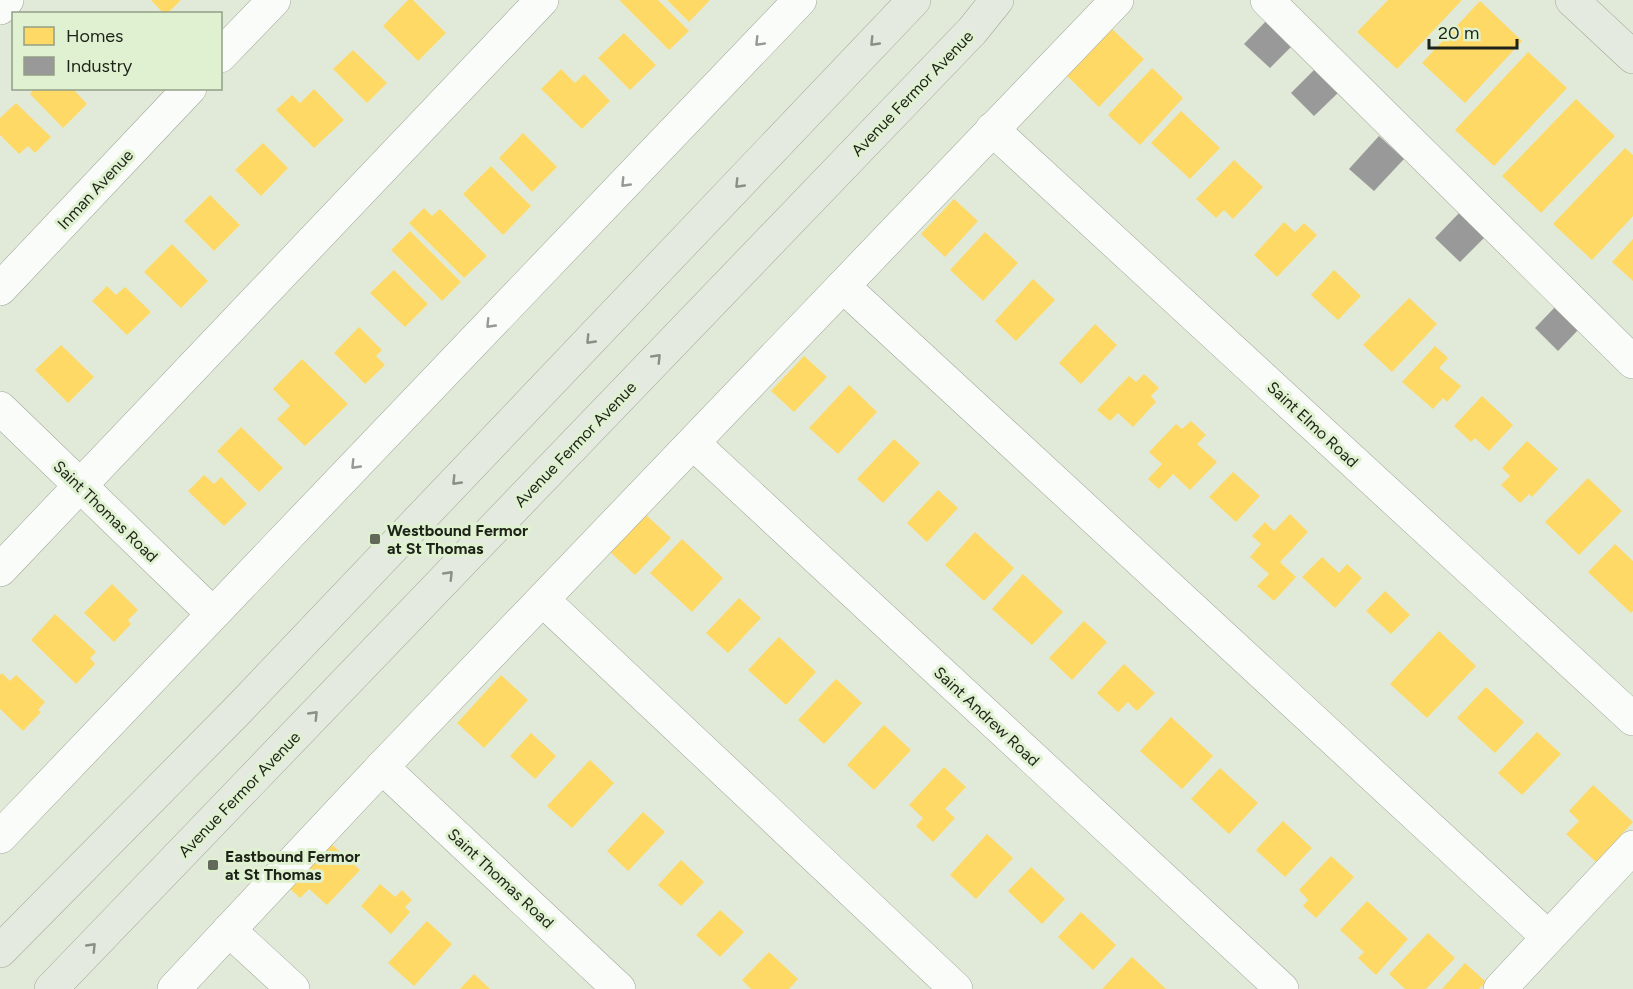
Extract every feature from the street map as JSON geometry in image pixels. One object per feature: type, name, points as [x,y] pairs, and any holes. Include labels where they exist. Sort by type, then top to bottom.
[{"type":"main road","points":[[0,951],[238,710],[914,0]]},
{"type":"main road","name":"Avenue Fermor Avenue","points":[[51,989],[972,31],[997,0]]},
{"type":"main road","points":[[1572,0],[1633,57]]},
{"type":"street","points":[[0,8],[7,0]]},
{"type":"street","points":[[222,54],[274,0]]},
{"type":"street","points":[[0,570],[542,0]]},
{"type":"street","points":[[0,837],[800,0]]},
{"type":"street","points":[[174,989],[382,767],[1117,0]]},
{"type":"street","points":[[1267,0],[1633,362]]},
{"type":"street","name":"Inman Avenue","points":[[0,289],[188,90]]},
{"type":"street","name":"Saint Elmo Road","points":[[992,129],[1633,719]]},
{"type":"street","points":[[843,285],[1548,937]]},
{"type":"street","name":"Saint Thomas Road","points":[[0,408],[213,614]]},
{"type":"street","name":"Saint Andrew Road","points":[[693,443],[1282,989]]},
{"type":"street","points":[[543,600],[956,989]]},
{"type":"street","name":"Saint Thomas Road","points":[[382,767],[619,989]]},
{"type":"street","points":[[1500,989],[1633,847]]},
{"type":"street","points":[[229,930],[293,989]]},
{"type":"building: Homes","points":[[151,0],[181,0],[169,12],[162,12]]},
{"type":"building: Homes","points":[[408,0],[413,0],[446,33],[418,61],[383,26]]},
{"type":"building: Homes","points":[[621,0],[658,0],[689,31],[669,50]]},
{"type":"building: Homes","points":[[667,0],[710,0],[689,22]]},
{"type":"building: Homes","points":[[1388,0],[1462,0],[1397,69],[1357,32]]},
{"type":"building: Homes","points":[[1480,1],[1522,41],[1465,103],[1422,63]]},
{"type":"building: Homes","points":[[1112,29],[1144,59],[1099,107],[1067,76]]},
{"type":"building: Homes","points":[[624,33],[656,65],[630,90],[598,58]]},
{"type":"building: Homes","points":[[353,50],[387,83],[367,103],[333,69]]},
{"type":"building: Homes","points":[[1528,52],[1567,88],[1494,166],[1455,130]]},
{"type":"building: Homes","points":[[1152,68],[1183,98],[1140,145],[1108,115]]},
{"type":"building: Homes","points":[[561,69],[575,83],[584,74],[610,101],[582,129],[541,89]]},
{"type":"building: Homes","points":[[314,89],[344,120],[314,148],[276,110],[292,95],[300,103]]},
{"type":"building: Homes","points":[[33,90],[74,90],[87,104],[63,128],[30,94]]},
{"type":"building: Homes","points":[[1576,99],[1615,136],[1541,213],[1502,176]]},
{"type":"building: Homes","points":[[16,103],[51,137],[35,153],[28,146],[19,154],[0,135],[0,118]]},
{"type":"building: Homes","points":[[1181,111],[1220,148],[1190,179],[1151,143]]},
{"type":"building: Homes","points":[[523,133],[557,167],[532,192],[499,158]]},
{"type":"building: Homes","points":[[263,143],[288,168],[261,196],[235,170]]},
{"type":"building: Homes","points":[[1625,148],[1633,155],[1633,216],[1592,260],[1553,224]]},
{"type":"building: Homes","points":[[1234,160],[1263,187],[1233,219],[1224,210],[1216,218],[1196,199]]},
{"type":"building: Homes","points":[[491,166],[531,206],[503,235],[463,194]]},
{"type":"building: Homes","points":[[210,195],[240,225],[214,251],[184,221]]},
{"type":"building: Homes","points":[[954,199],[978,221],[945,257],[921,234]]},
{"type":"building: Homes","points":[[424,208],[432,216],[440,209],[487,256],[464,278],[409,223]]},
{"type":"building: Homes","points":[[1284,222],[1295,232],[1304,223],[1317,235],[1277,277],[1254,255]]},
{"type":"building: Homes","points":[[410,231],[461,282],[442,301],[391,250]]},
{"type":"building: Homes","points":[[985,232],[1018,263],[983,301],[950,270]]},
{"type":"building: Homes","points":[[1633,239],[1633,281],[1612,262]]},
{"type":"building: Homes","points":[[172,244],[208,281],[181,308],[144,272]]},
{"type":"building: Homes","points":[[394,270],[428,304],[405,327],[370,293]]},
{"type":"building: Homes","points":[[1334,270],[1361,296],[1338,320],[1311,295]]},
{"type":"building: Homes","points":[[1033,279],[1055,300],[1016,341],[995,321]]},
{"type":"building: Homes","points":[[107,286],[116,295],[125,287],[151,312],[127,335],[92,301]]},
{"type":"building: Homes","points":[[1409,298],[1437,324],[1392,372],[1363,345]]},
{"type":"building: Homes","points":[[1095,324],[1117,345],[1081,384],[1059,363]]},
{"type":"building: Homes","points":[[359,327],[382,350],[376,356],[385,365],[365,384],[334,353]]},
{"type":"building: Homes","points":[[61,345],[94,377],[68,403],[35,370]]},
{"type":"building: Homes","points":[[1435,346],[1448,358],[1439,368],[1461,386],[1447,402],[1443,398],[1433,409],[1402,382]]},
{"type":"building: Homes","points":[[804,356],[827,377],[794,412],[771,391]]},
{"type":"building: Homes","points":[[302,359],[348,404],[305,446],[277,419],[290,406],[273,389]]},
{"type":"building: Homes","points":[[1144,374],[1159,388],[1151,396],[1156,402],[1133,427],[1118,413],[1110,421],[1097,410],[1129,376],[1136,382]]},
{"type":"building: Homes","points":[[849,385],[877,412],[838,454],[809,428]]},
{"type":"building: Homes","points":[[1482,396],[1513,425],[1489,451],[1475,438],[1471,442],[1454,426]]},
{"type":"building: Homes","points":[[1191,421],[1206,435],[1197,444],[1217,462],[1190,490],[1173,474],[1159,489],[1148,479],[1162,464],[1149,452],[1176,424],[1182,429]]},
{"type":"building: Homes","points":[[241,427],[283,468],[259,492],[217,451]]},
{"type":"building: Homes","points":[[894,439],[920,463],[883,503],[857,479]]},
{"type":"building: Homes","points":[[1527,441],[1558,469],[1532,497],[1529,494],[1520,503],[1501,485],[1510,476],[1502,468]]},
{"type":"building: Homes","points":[[1233,472],[1260,496],[1236,522],[1209,497]]},
{"type":"building: Homes","points":[[204,475],[214,484],[221,477],[247,504],[224,526],[188,491]]},
{"type":"building: Homes","points":[[1588,478],[1622,511],[1579,555],[1545,522]]},
{"type":"building: Homes","points":[[938,490],[958,508],[927,542],[907,523]]},
{"type":"building: Homes","points":[[645,514],[671,538],[635,575],[609,551]]},
{"type":"building: Homes","points":[[1290,514],[1308,532],[1280,562],[1296,577],[1274,601],[1257,586],[1269,574],[1250,557],[1261,544],[1252,536],[1265,522],[1274,531]]},
{"type":"building: Homes","points":[[975,532],[1014,568],[984,601],[945,565]]},
{"type":"building: Homes","points":[[682,539],[723,578],[692,612],[650,573]]},
{"type":"building: Homes","points":[[1615,544],[1633,561],[1633,611],[1631,613],[1588,572]]},
{"type":"building: Homes","points":[[1322,557],[1339,573],[1347,564],[1362,578],[1335,608],[1302,577]]},
{"type":"building: Homes","points":[[1023,574],[1063,612],[1032,645],[992,609]]},
{"type":"building: Homes","points":[[112,584],[138,610],[128,620],[131,624],[114,642],[84,613]]},
{"type":"building: Homes","points":[[1385,591],[1410,615],[1391,634],[1366,611]]},
{"type":"building: Homes","points":[[739,598],[761,618],[728,653],[706,633]]},
{"type":"building: Homes","points":[[55,614],[96,652],[90,658],[95,664],[76,684],[31,640]]},
{"type":"building: Homes","points":[[1084,621],[1107,642],[1072,680],[1049,658]]},
{"type":"building: Homes","points":[[1439,631],[1476,666],[1427,718],[1390,684]]},
{"type":"building: Homes","points":[[779,637],[816,672],[786,705],[748,670]]},
{"type":"building: Homes","points":[[1124,664],[1155,693],[1137,711],[1128,702],[1118,712],[1097,693]]},
{"type":"building: Homes","points":[[2,673],[10,681],[16,675],[45,702],[38,710],[41,712],[23,731],[0,709],[0,675]]},
{"type":"building: Homes","points":[[501,675],[528,700],[484,748],[457,723]]},
{"type":"building: Homes","points":[[836,679],[862,703],[824,744],[798,720]]},
{"type":"building: Homes","points":[[1486,687],[1524,722],[1495,753],[1457,718]]},
{"type":"building: Homes","points":[[1171,717],[1213,756],[1182,789],[1140,751]]},
{"type":"building: Homes","points":[[884,725],[911,750],[874,790],[847,765]]},
{"type":"building: Homes","points":[[1537,732],[1561,754],[1522,795],[1498,773]]},
{"type":"building: Homes","points":[[531,733],[556,756],[535,779],[510,756]]},
{"type":"building: Homes","points":[[590,760],[614,783],[572,828],[547,806]]},
{"type":"building: Homes","points":[[944,767],[966,787],[945,809],[955,818],[933,842],[916,826],[923,818],[909,805]]},
{"type":"building: Homes","points":[[1220,768],[1258,803],[1229,834],[1191,799]]},
{"type":"building: Homes","points":[[1593,785],[1633,822],[1596,862],[1566,834],[1579,821],[1569,811]]},
{"type":"building: Homes","points":[[643,812],[665,832],[628,871],[607,851]]},
{"type":"building: Homes","points":[[1283,821],[1312,848],[1285,877],[1256,850]]},
{"type":"building: Homes","points":[[987,834],[1013,858],[976,899],[950,875]]},
{"type":"building: Homes","points":[[329,842],[360,870],[327,905],[309,889],[300,898],[288,887]]},
{"type":"building: Homes","points":[[1331,856],[1354,877],[1316,918],[1303,906],[1308,900],[1299,890]]},
{"type":"building: Homes","points":[[681,860],[704,882],[681,906],[658,885]]},
{"type":"building: Homes","points":[[1031,867],[1065,899],[1042,924],[1008,891]]},
{"type":"building: Homes","points":[[380,884],[395,897],[402,890],[412,900],[405,907],[410,912],[391,934],[361,906]]},
{"type":"building: Homes","points":[[1367,901],[1408,939],[1376,975],[1358,958],[1364,952],[1340,930]]},
{"type":"building: Homes","points":[[720,910],[744,932],[720,957],[696,935]]},
{"type":"building: Homes","points":[[1081,912],[1116,945],[1093,970],[1058,937]]},
{"type":"building: Homes","points":[[427,921],[452,944],[414,986],[388,963]]},
{"type":"building: Homes","points":[[1428,933],[1455,958],[1426,989],[1405,989],[1389,974]]},
{"type":"building: Homes","points":[[769,952],[798,979],[789,989],[751,989],[742,980]]},
{"type":"building: Homes","points":[[1132,957],[1166,989],[1102,989]]},
{"type":"building: Homes","points":[[1465,963],[1486,982],[1479,989],[1442,989]]},
{"type":"building: Homes","points":[[474,974],[490,989],[460,989]]},
{"type":"building: Industry","points":[[1269,18],[1295,43],[1270,68],[1244,44]]},
{"type":"building: Industry","points":[[1317,67],[1340,91],[1314,116],[1291,93]]},
{"type":"building: Industry","points":[[1379,136],[1404,159],[1374,191],[1349,169]]},
{"type":"building: Industry","points":[[1461,211],[1486,236],[1460,262],[1435,238]]},
{"type":"building: Industry","points":[[1556,306],[1579,329],[1558,351],[1535,328]]},
{"type":"place","name":"Westbound Fermor at St Thomas","points":[[375,539]]},
{"type":"place","name":"Eastbound Fermor at St Thomas","points":[[213,865]]}]
